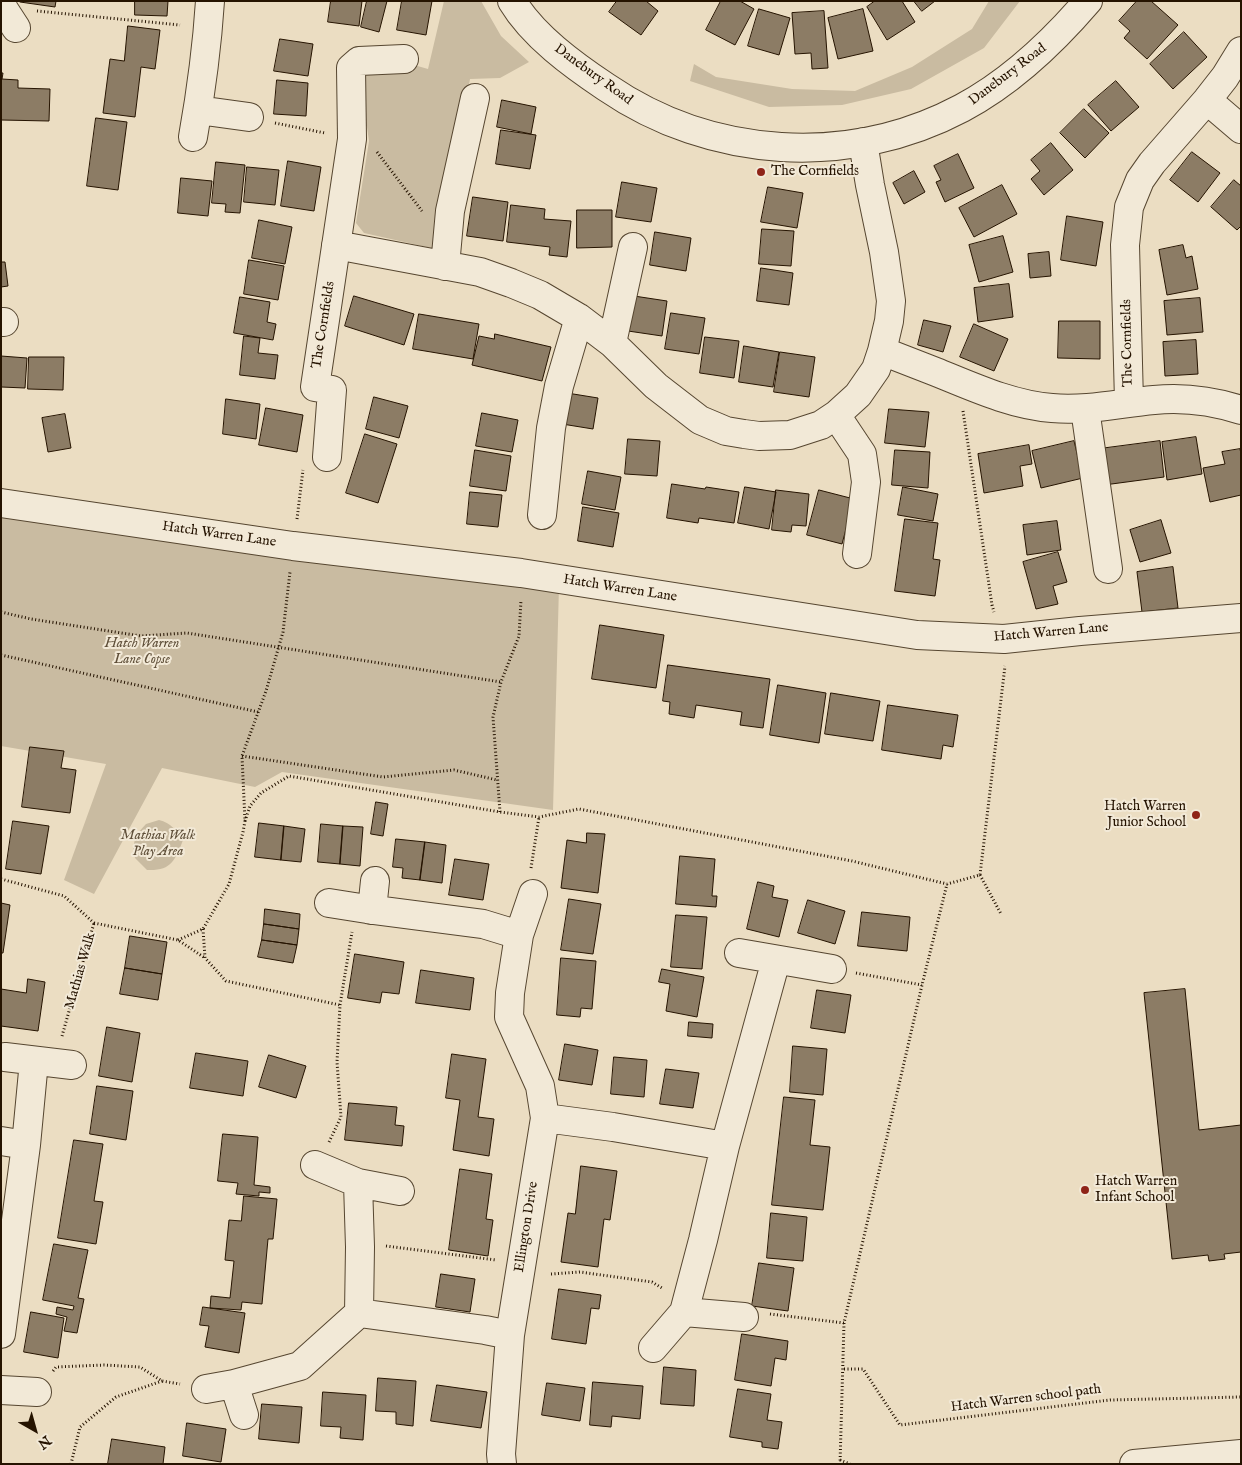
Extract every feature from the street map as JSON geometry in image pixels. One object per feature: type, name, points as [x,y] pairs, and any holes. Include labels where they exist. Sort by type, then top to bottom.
[{"type":"street","points":[[193,138],[198,110],[210,1]]},
{"type":"street","name":"Danebury Road","points":[[515,2],[530,25],[573,63],[641,109],[716,138],[773,148],[812,148],[837,146],[895,136],[922,127],[963,108],[1006,80],[1046,48],[1088,1]]},
{"type":"street","name":"The Cornfields","points":[[1130,402],[1125,245],[1129,207],[1140,180],[1152,163],[1207,100],[1225,77],[1241,51]]},
{"type":"street","name":"The Cornfields","points":[[327,457],[332,390],[315,387],[352,139],[351,68],[359,61],[404,59]]},
{"type":"street","points":[[445,266],[450,211],[475,98]]},
{"type":"street","points":[[1207,100],[1241,129]]},
{"type":"street","points":[[198,110],[249,117]]},
{"type":"street","points":[[336,245],[480,272],[540,295],[579,318],[612,343],[656,386],[700,420],[726,431],[759,436],[790,434],[821,425],[836,415],[858,395],[868,382],[876,369],[882,351],[889,321],[891,301],[884,252],[863,142]]},
{"type":"street","points":[[612,343],[633,247]]},
{"type":"street","points":[[542,515],[551,428],[559,386],[579,318]]},
{"type":"street","name":"The Cornfields","points":[[882,351],[974,388],[1031,405],[1085,409],[1130,402],[1178,398],[1212,402],[1241,410]]},
{"type":"street","points":[[1085,409],[1108,569]]},
{"type":"street","points":[[836,415],[862,454],[866,482],[857,554]]},
{"type":"street","name":"Hatch Warren Lane","points":[[1,503],[293,546],[522,573],[917,635],[1004,639],[1241,618]]},
{"type":"street","points":[[372,910],[375,881]]},
{"type":"street","name":"Ellington Drive","points":[[502,1464],[510,1335],[545,1118],[540,1086],[509,1017],[510,993],[519,935],[531,882]]},
{"type":"street","points":[[329,903],[482,924],[519,935]]},
{"type":"street","points":[[739,953],[832,969]]},
{"type":"street","points":[[653,1348],[684,1312],[704,1240],[725,1146],[776,960]]},
{"type":"street","points":[[1,1334],[14,1143],[54,1063],[5,1056]]},
{"type":"street","points":[[545,1118],[614,1127],[725,1146]]},
{"type":"street","points":[[321,1156],[358,1183],[400,1191]]},
{"type":"street","points":[[206,1389],[234,1384],[300,1366],[359,1313],[360,1247],[358,1183]]},
{"type":"street","points":[[684,1312],[756,1315]]},
{"type":"street","points":[[359,1313],[510,1335]]},
{"type":"street","points":[[234,1384],[244,1415]]},
{"type":"street","points":[[1,1390],[37,1392]]},
{"type":"street","points":[[1134,1464],[1241,1454]]},
{"type":"path","points":[[7,12],[208,28]]},
{"type":"path","points":[[974,388],[962,412],[992,605],[1004,639],[1005,670],[980,875],[1001,914]]},
{"type":"path","points":[[245,821],[242,756],[266,691],[283,632],[293,546]]},
{"type":"path","points":[[500,812],[493,717],[500,682],[519,636],[522,573]]},
{"type":"path","points":[[1,612],[31,619],[141,636],[187,633],[500,682]]},
{"type":"path","points":[[1,655],[258,712]]},
{"type":"path","points":[[242,756],[383,777],[454,770],[497,780]]},
{"type":"path","points":[[205,958],[203,929],[229,884],[250,806],[261,793],[289,776],[539,817],[579,809],[852,861],[947,884],[980,875]]},
{"type":"path","points":[[531,882],[539,817]]},
{"type":"path","name":"Mathias Walk","points":[[1,879],[64,896],[94,923],[54,1063]]},
{"type":"path","points":[[850,1464],[840,1462],[844,1323],[947,884]]},
{"type":"path","points":[[94,923],[178,940],[205,958],[226,981],[340,1005]]},
{"type":"path","points":[[178,940],[203,929]]},
{"type":"path","points":[[321,1156],[341,1117],[337,1062],[340,1005],[352,931]]},
{"type":"path","points":[[832,969],[922,985]]},
{"type":"path","name":"Ellington Drive","points":[[378,1245],[498,1260]]},
{"type":"path","points":[[550,1274],[580,1272],[652,1282],[665,1290]]},
{"type":"path","points":[[756,1315],[844,1323]]},
{"type":"path","points":[[37,1392],[56,1367],[104,1365],[140,1367],[162,1381],[116,1397],[80,1427],[71,1464]]},
{"type":"path","name":"Hatch Warren school path","points":[[844,1369],[863,1369],[900,1425],[1110,1400],[1241,1397]]},
{"type":"green space","points":[[444,1],[481,1],[501,36],[529,62],[500,78],[470,79],[440,250],[364,233],[356,223],[369,141],[367,127],[359,116],[365,73],[393,59],[428,69]]},
{"type":"green space","points":[[989,1],[1020,1],[984,48],[911,89],[842,105],[769,107],[690,81],[694,64],[716,77],[792,89],[855,91],[912,67],[972,29]]},
{"type":"green space","name":"Hatch Warren Lane Copse","points":[[1,517],[559,586],[553,810],[282,772],[255,787],[162,768],[94,894],[64,880],[106,764],[1,746]]},
{"type":"green space","name":"Mathias Walk Play Area","points":[[159,820],[173,827],[183,840],[171,863],[162,869],[147,870],[135,858],[133,848],[136,835],[146,824]]},
{"type":"building","points":[[20,1],[56,1],[55,7]]},
{"type":"building","points":[[135,1],[168,1],[167,16],[135,15]]},
{"type":"building","points":[[331,1],[362,1],[359,26],[328,22]]},
{"type":"building","points":[[367,1],[387,1],[379,32],[361,27]]},
{"type":"building","points":[[402,1],[432,1],[426,35],[397,30]]},
{"type":"building","points":[[617,1],[646,1],[658,11],[641,35],[609,12]]},
{"type":"building","points":[[721,1],[740,1],[754,9],[735,45],[706,30]]},
{"type":"building","points":[[875,1],[902,1],[915,22],[887,40],[867,7]]},
{"type":"building","points":[[914,1],[935,1],[922,11]]},
{"type":"building","points":[[1137,1],[1151,1],[1178,25],[1147,59],[1124,38],[1130,31],[1119,21]]},
{"type":"building","points":[[759,9],[790,18],[779,55],[748,46]]},
{"type":"building","points":[[863,9],[873,51],[838,59],[828,18]]},
{"type":"building","points":[[824,11],[828,68],[812,69],[811,53],[795,54],[792,13]]},
{"type":"building","points":[[128,26],[160,30],[155,69],[141,67],[135,117],[103,113],[110,59],[124,61]]},
{"type":"building","points":[[1184,32],[1207,57],[1173,89],[1150,64]]},
{"type":"building","points":[[280,39],[313,44],[308,76],[274,71]]},
{"type":"building","points":[[1,73],[3,73],[2,79],[18,80],[18,88],[50,89],[49,121],[1,120]]},
{"type":"building","points":[[277,80],[308,83],[306,116],[274,114]]},
{"type":"building","points":[[1116,81],[1139,107],[1111,131],[1088,105]]},
{"type":"building","points":[[502,100],[536,107],[531,134],[497,127]]},
{"type":"building","points":[[1084,109],[1109,133],[1085,158],[1060,133]]},
{"type":"building","points":[[96,118],[127,122],[118,190],[87,186]]},
{"type":"building","points":[[501,130],[536,135],[530,169],[496,164]]},
{"type":"building","points":[[1051,143],[1073,170],[1044,195],[1031,179],[1040,171],[1031,160]]},
{"type":"building","points":[[1192,152],[1220,173],[1198,202],[1170,180]]},
{"type":"building","points":[[958,154],[974,188],[945,202],[936,182],[941,180],[934,166]]},
{"type":"building","points":[[288,161],[321,167],[314,211],[281,206]]},
{"type":"building","points":[[216,162],[245,165],[240,213],[225,212],[226,204],[212,203]]},
{"type":"building","points":[[247,167],[279,170],[275,205],[244,202]]},
{"type":"building","points":[[914,171],[925,192],[904,204],[893,183]]},
{"type":"building","points":[[181,178],[212,181],[208,216],[178,213]]},
{"type":"building","points":[[1234,180],[1241,186],[1241,226],[1237,230],[1211,207]]},
{"type":"building","points":[[622,182],[657,188],[651,222],[616,217]]},
{"type":"building","points":[[1002,185],[1017,214],[974,237],[959,208]]},
{"type":"building","points":[[768,187],[803,193],[797,228],[761,222]]},
{"type":"building","points":[[473,197],[508,202],[503,241],[467,236]]},
{"type":"building","points":[[511,205],[545,209],[544,219],[571,221],[567,257],[549,255],[550,247],[507,242]]},
{"type":"building","points":[[577,210],[612,210],[612,247],[577,248]]},
{"type":"building","points":[[1067,216],[1103,222],[1096,266],[1061,260]]},
{"type":"building","points":[[259,220],[292,227],[285,264],[252,258]]},
{"type":"building","points":[[762,229],[794,231],[791,266],[759,264]]},
{"type":"building","points":[[655,232],[691,238],[686,271],[650,265]]},
{"type":"building","points":[[1003,236],[1013,272],[979,282],[969,245]]},
{"type":"building","points":[[1183,245],[1186,258],[1192,256],[1198,289],[1167,295],[1159,250]]},
{"type":"building","points":[[1049,252],[1051,276],[1030,278],[1028,254]]},
{"type":"building","points":[[249,260],[284,266],[278,300],[244,294]]},
{"type":"building","points":[[1,262],[5,262],[8,286],[1,287]]},
{"type":"building","points":[[761,268],[793,273],[789,305],[757,301]]},
{"type":"building","points":[[1009,284],[1013,317],[978,322],[974,288]]},
{"type":"building","points":[[354,296],[414,314],[404,345],[345,326]]},
{"type":"building","points":[[634,296],[667,301],[662,336],[628,331]]},
{"type":"building","points":[[240,297],[270,302],[267,322],[276,324],[273,340],[234,333]]},
{"type":"building","points":[[1200,298],[1203,332],[1167,335],[1164,301]]},
{"type":"building","points":[[671,313],[705,318],[699,354],[665,349]]},
{"type":"building","points":[[419,314],[479,324],[473,359],[413,349]]},
{"type":"building","points":[[924,320],[951,326],[943,352],[918,345]]},
{"type":"building","points":[[1059,321],[1100,321],[1100,359],[1058,358]]},
{"type":"building","points":[[974,324],[1008,339],[994,371],[960,357]]},
{"type":"building","points":[[495,334],[551,347],[542,381],[472,365],[479,336],[494,339]]},
{"type":"building","points":[[244,336],[260,338],[258,353],[278,355],[275,379],[240,375]]},
{"type":"building","points":[[705,337],[739,341],[734,378],[700,373]]},
{"type":"building","points":[[1196,340],[1198,374],[1165,376],[1163,342]]},
{"type":"building","points":[[744,346],[779,352],[773,387],[739,382]]},
{"type":"building","points":[[780,352],[815,357],[809,397],[774,392]]},
{"type":"building","points":[[1,356],[27,358],[25,388],[1,387]]},
{"type":"building","points":[[29,357],[64,357],[63,390],[28,389]]},
{"type":"building","points":[[567,393],[598,398],[593,429],[562,424]]},
{"type":"building","points":[[374,397],[408,406],[399,438],[366,429]]},
{"type":"building","points":[[226,399],[260,404],[256,439],[223,434]]},
{"type":"building","points":[[266,408],[303,415],[297,452],[259,445]]},
{"type":"building","points":[[889,409],[929,412],[925,447],[885,443]]},
{"type":"building","points":[[482,413],[518,420],[512,452],[476,446]]},
{"type":"building","points":[[65,414],[71,448],[48,452],[42,418]]},
{"type":"building","points":[[365,434],[397,444],[378,503],[346,493]]},
{"type":"building","points":[[1196,437],[1202,474],[1167,480],[1162,442]]},
{"type":"building","points":[[628,439],[660,441],[657,476],[625,474]]},
{"type":"building","points":[[1074,441],[1083,478],[1041,488],[1032,451]]},
{"type":"building","points":[[1160,441],[1164,477],[1104,485],[1099,449]]},
{"type":"building","points":[[1029,445],[1032,464],[1020,466],[1023,486],[984,493],[978,454]]},
{"type":"building","points":[[1240,449],[1241,495],[1210,502],[1203,468],[1225,464],[1222,452]]},
{"type":"building","points":[[475,450],[511,456],[506,491],[470,486]]},
{"type":"building","points":[[895,450],[930,452],[928,488],[892,485]]},
{"type":"building","points":[[588,471],[621,477],[615,510],[582,504]]},
{"type":"building","points":[[672,484],[739,492],[734,523],[699,518],[698,523],[667,518]]},
{"type":"building","points":[[745,487],[776,492],[769,529],[738,523]]},
{"type":"building","points":[[903,487],[938,494],[933,521],[898,515]]},
{"type":"building","points":[[776,490],[809,494],[806,526],[792,525],[791,532],[772,530]]},
{"type":"building","points":[[819,490],[854,499],[842,544],[807,535]]},
{"type":"building","points":[[470,492],[502,495],[498,527],[467,524]]},
{"type":"building","points":[[583,507],[619,513],[613,547],[578,541]]},
{"type":"building","points":[[905,519],[938,523],[933,559],[940,560],[935,596],[895,591]]},
{"type":"building","points":[[1161,520],[1171,553],[1140,562],[1130,530]]},
{"type":"building","points":[[1057,521],[1061,550],[1027,555],[1023,525]]},
{"type":"building","points":[[1058,552],[1067,582],[1053,586],[1058,604],[1036,609],[1023,562]]},
{"type":"building","points":[[1173,567],[1178,608],[1142,612],[1137,572]]},
{"type":"building","points":[[600,625],[664,635],[656,688],[592,679]]},
{"type":"building","points":[[668,665],[770,679],[763,728],[740,725],[742,712],[696,705],[694,718],[669,714],[670,702],[663,701]]},
{"type":"building","points":[[778,685],[826,693],[819,743],[770,735]]},
{"type":"building","points":[[831,693],[880,701],[873,741],[825,734]]},
{"type":"building","points":[[888,705],[958,715],[953,747],[943,745],[941,759],[882,750]]},
{"type":"building","points":[[30,747],[64,751],[61,768],[76,770],[70,813],[22,807]]},
{"type":"building","points":[[376,802],[388,804],[383,836],[371,834]]},
{"type":"building","points":[[13,821],[49,826],[41,874],[6,869]]},
{"type":"building","points":[[259,823],[284,826],[281,860],[255,857]]},
{"type":"building","points":[[321,824],[343,826],[340,864],[318,862]]},
{"type":"building","points":[[284,826],[305,829],[301,862],[281,860]]},
{"type":"building","points":[[343,826],[363,827],[360,866],[340,864]]},
{"type":"building","points":[[587,833],[605,834],[598,893],[561,888],[567,840],[586,843]]},
{"type":"building","points":[[396,839],[425,842],[420,880],[402,878],[403,868],[393,867]]},
{"type":"building","points":[[425,842],[446,845],[442,883],[420,880]]},
{"type":"building","points":[[680,856],[715,859],[712,896],[717,896],[716,907],[676,904]]},
{"type":"building","points":[[455,859],[489,864],[483,900],[449,895]]},
{"type":"building","points":[[758,882],[774,886],[772,897],[788,900],[779,937],[747,929]]},
{"type":"building","points":[[569,899],[601,904],[593,954],[561,950]]},
{"type":"building","points":[[808,900],[845,911],[835,944],[798,933]]},
{"type":"building","points":[[1,903],[10,905],[3,953],[1,953]]},
{"type":"building","points":[[265,909],[300,914],[299,929],[264,924]]},
{"type":"building","points":[[862,912],[910,917],[907,951],[858,946]]},
{"type":"building","points":[[676,915],[707,917],[702,969],[671,967]]},
{"type":"building","points":[[264,924],[299,929],[297,945],[262,940]]},
{"type":"building","points":[[130,936],[167,942],[162,974],[125,968]]},
{"type":"building","points":[[262,940],[297,945],[293,963],[258,957]]},
{"type":"building","points":[[355,954],[404,962],[399,994],[382,992],[380,1003],[348,998]]},
{"type":"building","points":[[561,958],[596,961],[592,1009],[581,1008],[580,1017],[557,1015]]},
{"type":"building","points":[[125,968],[162,974],[158,1000],[120,994]]},
{"type":"building","points":[[662,969],[704,977],[697,1017],[666,1011],[670,984],[659,982]]},
{"type":"building","points":[[421,970],[474,978],[470,1010],[416,1003]]},
{"type":"building","points":[[28,979],[45,982],[38,1031],[1,1026],[1,989],[26,993]]},
{"type":"building","points":[[1185,989],[1199,1130],[1241,1125],[1241,1252],[1224,1254],[1225,1259],[1209,1261],[1208,1255],[1172,1259],[1144,993]]},
{"type":"building","points":[[817,990],[851,995],[845,1033],[811,1028]]},
{"type":"building","points":[[689,1022],[713,1024],[712,1038],[688,1036]]},
{"type":"building","points":[[107,1027],[140,1033],[132,1082],[99,1076]]},
{"type":"building","points":[[565,1044],[598,1050],[592,1085],[559,1080]]},
{"type":"building","points":[[793,1046],[827,1049],[823,1095],[790,1092]]},
{"type":"building","points":[[196,1053],[248,1061],[243,1096],[190,1088]]},
{"type":"building","points":[[452,1054],[486,1059],[478,1117],[494,1119],[489,1156],[453,1150],[460,1100],[446,1098]]},
{"type":"building","points":[[269,1055],[306,1066],[296,1098],[259,1087]]},
{"type":"building","points":[[614,1057],[647,1060],[644,1097],[611,1094]]},
{"type":"building","points":[[666,1069],[699,1073],[693,1108],[660,1104]]},
{"type":"building","points":[[97,1086],[133,1091],[126,1140],[90,1134]]},
{"type":"building","points":[[784,1097],[815,1100],[810,1145],[830,1147],[823,1210],[772,1205]]},
{"type":"building","points":[[349,1103],[397,1107],[395,1125],[404,1126],[402,1146],[345,1140]]},
{"type":"building","points":[[223,1134],[258,1137],[254,1185],[270,1187],[270,1193],[259,1192],[259,1196],[236,1194],[238,1183],[218,1181]]},
{"type":"building","points":[[74,1140],[103,1144],[94,1201],[103,1202],[96,1244],[58,1238]]},
{"type":"building","points":[[581,1166],[617,1171],[610,1220],[604,1219],[598,1267],[561,1262],[568,1213],[575,1214]]},
{"type":"building","points":[[460,1169],[492,1174],[486,1219],[493,1220],[488,1256],[449,1250]]},
{"type":"building","points":[[244,1196],[277,1199],[273,1239],[268,1239],[262,1304],[242,1302],[241,1310],[210,1308],[211,1296],[230,1298],[234,1261],[225,1260],[229,1220],[241,1221]]},
{"type":"building","points":[[771,1213],[807,1217],[803,1261],[767,1258]]},
{"type":"building","points":[[54,1244],[88,1250],[78,1298],[84,1299],[77,1333],[64,1331],[67,1317],[56,1314],[57,1307],[73,1310],[74,1306],[43,1300]]},
{"type":"building","points":[[759,1263],[794,1268],[788,1311],[752,1306]]},
{"type":"building","points":[[441,1274],[475,1279],[470,1312],[436,1307]]},
{"type":"building","points":[[559,1289],[601,1295],[599,1309],[591,1308],[586,1344],[552,1339]]},
{"type":"building","points":[[203,1307],[245,1313],[239,1353],[205,1347],[209,1326],[200,1325]]},
{"type":"building","points":[[31,1312],[64,1318],[58,1358],[24,1352]]},
{"type":"building","points":[[742,1334],[788,1341],[786,1360],[775,1358],[771,1386],[735,1380]]},
{"type":"building","points":[[664,1367],[696,1370],[694,1406],[661,1404]]},
{"type":"building","points":[[378,1378],[416,1381],[413,1426],[396,1424],[396,1412],[376,1411]]},
{"type":"building","points":[[593,1382],[643,1386],[640,1419],[612,1416],[611,1427],[590,1425]]},
{"type":"building","points":[[547,1383],[585,1388],[580,1421],[542,1415]]},
{"type":"building","points":[[437,1385],[487,1392],[481,1428],[431,1421]]},
{"type":"building","points":[[738,1389],[771,1394],[767,1420],[782,1422],[778,1449],[762,1447],[762,1442],[730,1437]]},
{"type":"building","points":[[323,1392],[366,1395],[363,1440],[340,1438],[341,1427],[321,1426]]},
{"type":"building","points":[[262,1404],[302,1407],[299,1443],[259,1439]]},
{"type":"building","points":[[187,1423],[226,1429],[221,1462],[183,1456]]},
{"type":"building","points":[[112,1439],[165,1447],[163,1464],[108,1464]]},
{"type":"place","name":"The Cornfields","points":[[761,172]]},
{"type":"place","name":"Hatch Warren Junior School","points":[[1196,815]]},
{"type":"place","name":"Hatch Warren Infant School","points":[[1085,1190]]}]
